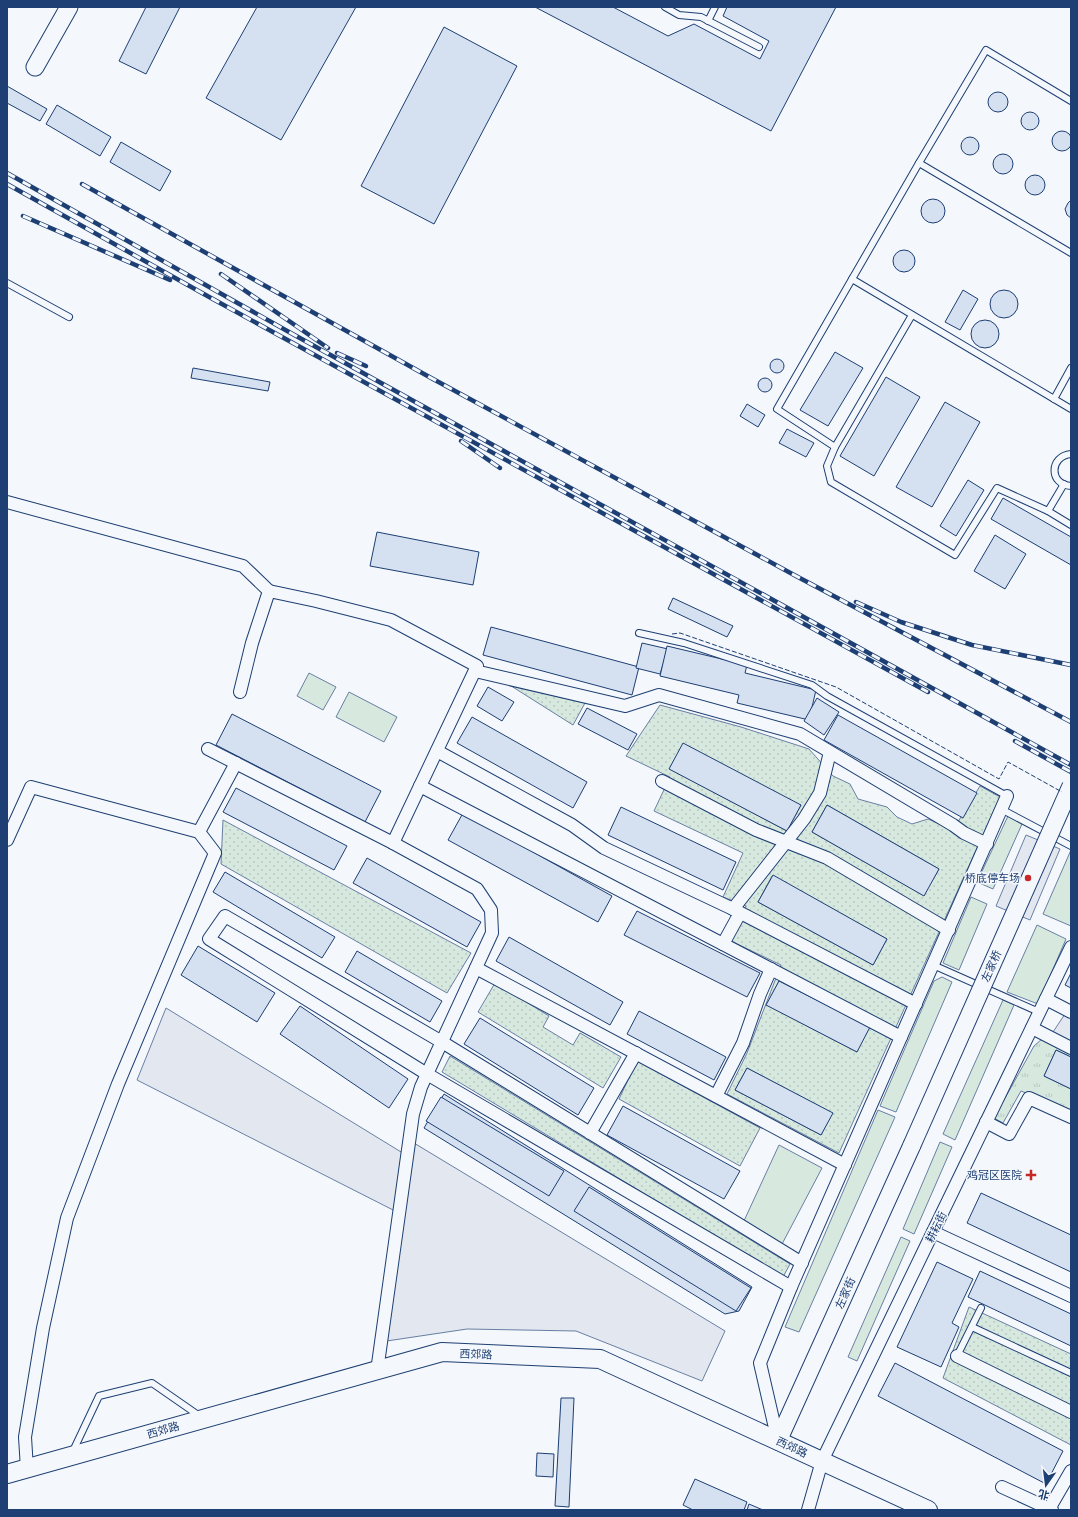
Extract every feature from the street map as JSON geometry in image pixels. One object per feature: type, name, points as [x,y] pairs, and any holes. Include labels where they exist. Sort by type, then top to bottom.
[{"type":"main road","points":[[35,68],[69,7]]},
{"type":"main road","name":"左家桥","points":[[912,1145],[1071,786]]},
{"type":"main road","name":"左家街","points":[[778,1441],[912,1145]]},
{"type":"main road","name":"西郊路","points":[[7,1474],[442,1352],[600,1359],[928,1510]]},
{"type":"street","points":[[7,502],[243,566],[269,591],[391,620],[477,666],[393,843]]},
{"type":"street","points":[[240,692],[252,643],[269,591]]},
{"type":"street","points":[[475,670],[625,706],[659,695],[800,734],[953,825],[964,834],[987,844]]},
{"type":"street","points":[[208,749],[393,843],[477,889],[491,910],[492,933],[421,1086],[413,1114],[376,1371]]},
{"type":"street","points":[[437,751],[572,825],[604,848],[737,911],[916,1004]]},
{"type":"street","points":[[723,944],[737,911],[804,820],[820,793],[830,752]]},
{"type":"street","points":[[199,832],[236,763]]},
{"type":"street","points":[[662,781],[756,830],[827,858],[949,930]]},
{"type":"street","points":[[420,786],[901,1037]]},
{"type":"street","points":[[7,840],[31,787],[199,832],[215,853],[118,1084],[67,1218],[43,1328],[25,1438],[27,1468]]},
{"type":"street","points":[[778,1441],[760,1363],[844,1165],[1007,796]]},
{"type":"street","points":[[791,1287],[427,1074],[209,940],[225,916],[442,1042],[802,1263]]},
{"type":"street","name":"耕耘街","points":[[808,1510],[822,1461],[1071,947]]},
{"type":"street","points":[[476,968],[844,1165]]},
{"type":"street","points":[[716,1096],[743,1043],[760,994],[771,969]]},
{"type":"street","points":[[1046,999],[1071,1012]]},
{"type":"street","points":[[1032,1028],[1071,1048]]},
{"type":"street","points":[[590,1132],[636,1053]]},
{"type":"street","points":[[986,1122],[1009,1134],[1029,1098],[1071,1117]]},
{"type":"street","points":[[933,1232],[1071,1296]]},
{"type":"street","points":[[958,1356],[1071,1412]]},
{"type":"street","points":[[1002,1487],[1050,1509],[1071,1471]]},
{"type":"lane","points":[[665,7],[679,15],[701,18],[759,47]]},
{"type":"lane","points":[[708,21],[715,7]]},
{"type":"lane","points":[[835,447],[778,409],[919,162],[986,50],[1071,101]]},
{"type":"lane","points":[[919,162],[1071,253]]},
{"type":"lane","points":[[852,279],[1071,409]]},
{"type":"lane","points":[[7,283],[69,317]]},
{"type":"lane","points":[[912,315],[835,447],[827,466],[830,482],[955,555],[997,488],[1048,511],[1071,526]]},
{"type":"lane","points":[[1054,399],[1071,368]]},
{"type":"lane","points":[[1071,454],[1061,457],[1055,466],[1056,476],[1059,481],[1071,486]]},
{"type":"lane","points":[[1048,511],[1064,484]]},
{"type":"lane","points":[[639,633],[684,643],[812,685],[827,696],[1007,796]]},
{"type":"lane","points":[[1002,809],[1071,846]]},
{"type":"lane","points":[[933,965],[1040,1012]]},
{"type":"lane","points":[[958,1356],[981,1308]]},
{"type":"lane","points":[[972,1328],[1071,1373]]},
{"type":"lane","points":[[70,1456],[99,1396],[152,1383],[204,1419]]},
{"type":"green space","points":[[309,673],[336,687],[323,710],[297,696]]},
{"type":"green space","points":[[508,684],[585,703],[573,725]]},
{"type":"green space","points":[[349,692],[397,717],[384,742],[336,717]]},
{"type":"green space","points":[[660,705],[741,727],[809,749],[833,776],[850,784],[858,799],[887,807],[897,817],[912,824],[928,819],[953,830],[980,786],[1000,797],[839,1153],[727,1094],[747,1053],[781,965],[731,941],[746,906],[723,897],[743,853],[654,811],[670,777],[626,756]],"holes":[[[670,769],[801,805],[787,831]],[[827,805],[939,869],[923,895],[812,832]],[[772,876],[887,939],[873,965],[758,902]],[[779,981],[857,1052],[767,1005]],[[747,1068],[832,1113],[821,1135],[735,1090]]]},
{"type":"green space","points":[[1008,816],[1022,824],[993,889],[977,882]]},
{"type":"green space","points":[[223,820],[471,953],[447,993],[221,864]]},
{"type":"green space","points":[[1071,850],[1071,926],[1043,914]]},
{"type":"green space","points":[[971,897],[987,904],[959,970],[943,963]]},
{"type":"green space","points":[[1037,925],[1066,939],[1038,1004],[1007,992]]},
{"type":"green space","points":[[942,977],[952,982],[896,1112],[880,1106],[934,981]]},
{"type":"green space","points":[[495,983],[549,1016],[543,1027],[573,1045],[580,1033],[621,1057],[603,1088],[478,1012]]},
{"type":"green space","points":[[1003,1000],[1014,1005],[955,1140],[943,1134]]},
{"type":"green space","points":[[1042,1039],[1071,1054],[1071,1057],[1056,1050],[1044,1076],[1071,1089],[1071,1111],[1021,1091],[1003,1123],[994,1118],[1034,1046]]},
{"type":"green space","points":[[450,1056],[790,1264],[783,1277],[442,1072]]},
{"type":"green space","points":[[637,1061],[760,1128],[740,1166],[619,1099]]},
{"type":"green space","points":[[878,1110],[895,1117],[799,1332],[785,1327]]},
{"type":"green space","points":[[940,1142],[952,1147],[914,1234],[903,1229]]},
{"type":"green space","points":[[779,1145],[822,1168],[781,1246],[743,1223]]},
{"type":"green space","points":[[901,1237],[910,1241],[857,1361],[848,1357]]},
{"type":"green space","points":[[969,1307],[1071,1354],[1071,1445],[943,1378]]},
{"type":"shaded area","name":"桥底停车场","points":[[1026,835],[1060,849],[1030,920],[996,906]]},
{"type":"shaded area","points":[[166,1008],[406,1155],[409,1140],[725,1331],[702,1381],[576,1331],[467,1329],[380,1342],[399,1213],[137,1080]]},
{"type":"shaded area","points":[[1065,1014],[1071,1017],[1071,1042],[1053,1032]]},
{"type":"building","points":[[146,7],[180,7],[146,74],[119,61]]},
{"type":"building","points":[[257,7],[356,7],[281,140],[206,98]]},
{"type":"building","points":[[535,7],[613,7],[668,36],[694,24],[760,59],[769,41],[723,16],[727,7],[836,7],[771,131]]},
{"type":"building","points":[[444,27],[517,66],[434,224],[361,186]]},
{"type":"building","points":[[7,86],[47,109],[40,121],[7,103]]},
{"type":"building","points":[[998,92],[1005,95],[1008,102],[1005,109],[998,112],[991,109],[988,102],[991,95]]},
{"type":"building","points":[[57,105],[111,137],[100,156],[46,124]]},
{"type":"building","points":[[1030,112],[1036,115],[1039,121],[1036,127],[1030,130],[1024,127],[1021,121],[1024,115]]},
{"type":"building","points":[[1062,131],[1069,134],[1072,141],[1069,148],[1062,151],[1055,148],[1052,141],[1055,134]]},
{"type":"building","points":[[966,137],[974,137],[979,142],[977,153],[974,155],[966,155],[961,150],[961,142]]},
{"type":"building","points":[[121,142],[171,171],[160,191],[110,162]]},
{"type":"building","points":[[1003,154],[1010,157],[1013,164],[1010,171],[1003,174],[996,171],[993,164],[996,157]]},
{"type":"building","points":[[1035,175],[1042,178],[1045,185],[1042,192],[1035,195],[1028,192],[1025,185],[1028,178]]},
{"type":"building","points":[[933,199],[938,200],[944,206],[944,216],[938,222],[933,223],[928,222],[922,216],[921,211],[922,206],[928,200]]},
{"type":"building","points":[[1071,200],[1071,218],[1067,215],[1065,209]]},
{"type":"building","points":[[904,250],[912,253],[915,261],[912,269],[904,272],[896,269],[893,261],[896,253]]},
{"type":"building","points":[[963,290],[978,299],[960,330],[945,322]]},
{"type":"building","points":[[1004,290],[1014,294],[1018,304],[1014,314],[1004,318],[994,314],[990,304],[994,294]]},
{"type":"building","points":[[985,320],[995,324],[999,334],[995,344],[985,348],[975,344],[971,334],[975,324]]},
{"type":"building","points":[[835,352],[863,368],[828,426],[800,410]]},
{"type":"building","points":[[777,359],[782,361],[784,366],[782,371],[777,373],[772,371],[770,366],[772,361]]},
{"type":"building","points":[[193,368],[270,382],[268,391],[191,378]]},
{"type":"building","points":[[886,377],[920,397],[874,476],[840,456]]},
{"type":"building","points":[[765,378],[770,380],[772,385],[770,390],[765,392],[760,390],[758,385],[760,380]]},
{"type":"building","points":[[945,402],[980,422],[932,507],[896,487]]},
{"type":"building","points":[[747,404],[765,415],[758,427],[740,416]]},
{"type":"building","points":[[787,429],[814,443],[806,457],[779,443]]},
{"type":"building","points":[[968,480],[984,490],[956,536],[940,526]]},
{"type":"building","points":[[1003,498],[1071,537],[1071,565],[991,519]]},
{"type":"building","points":[[377,532],[479,552],[473,585],[370,566]]},
{"type":"building","points":[[995,535],[1026,554],[1005,589],[974,571]]},
{"type":"building","points":[[673,598],[733,626],[727,637],[668,609]]},
{"type":"building","points":[[491,627],[639,667],[632,695],[483,655]]},
{"type":"building","points":[[642,643],[668,649],[660,674],[636,668]]},
{"type":"building","points":[[667,646],[747,665],[745,673],[816,690],[809,720],[737,703],[739,695],[660,676]]},
{"type":"building","points":[[488,687],[514,702],[502,721],[477,706]]},
{"type":"building","points":[[817,698],[839,712],[824,735],[804,721]]},
{"type":"building","points":[[587,708],[637,734],[628,750],[578,724]]},
{"type":"building","points":[[232,714],[381,791],[365,822],[216,745]]},
{"type":"building","points":[[838,715],[977,793],[963,818],[824,740]]},
{"type":"building","points":[[472,717],[587,782],[573,808],[457,743]]},
{"type":"building","points":[[683,743],[801,805],[787,831],[669,769]]},
{"type":"building","points":[[236,788],[347,846],[334,870],[223,812]]},
{"type":"building","points":[[827,805],[939,869],[924,896],[812,832]]},
{"type":"building","points":[[621,807],[736,862],[723,890],[608,835]]},
{"type":"building","points":[[463,813],[612,896],[598,922],[448,840]]},
{"type":"building","points":[[367,858],[481,922],[467,947],[353,883]]},
{"type":"building","points":[[225,872],[335,937],[322,958],[213,892]]},
{"type":"building","points":[[773,875],[887,939],[873,965],[758,902]]},
{"type":"building","points":[[637,911],[760,973],[747,997],[624,935]]},
{"type":"building","points":[[509,937],[623,1002],[610,1025],[496,961]]},
{"type":"building","points":[[198,946],[275,993],[257,1022],[181,975]]},
{"type":"building","points":[[357,951],[442,1001],[430,1022],[345,972]]},
{"type":"building","points":[[1071,973],[1071,988],[1065,985]]},
{"type":"building","points":[[779,981],[870,1027],[857,1052],[766,1005]]},
{"type":"building","points":[[300,1006],[408,1079],[389,1108],[280,1034]]},
{"type":"building","points":[[639,1011],[726,1057],[714,1080],[627,1034]]},
{"type":"building","points":[[480,1018],[594,1088],[578,1115],[464,1044]]},
{"type":"building","points":[[1056,1050],[1071,1057],[1071,1089],[1044,1076]]},
{"type":"building","points":[[747,1068],[833,1113],[821,1135],[735,1090]]},
{"type":"building","points":[[444,1094],[752,1287],[739,1311],[725,1314],[424,1128]]},
{"type":"building","points":[[441,1097],[564,1171],[549,1196],[426,1121]]},
{"type":"building","points":[[623,1106],[740,1171],[724,1199],[607,1135]]},
{"type":"building","points":[[589,1187],[751,1288],[736,1311],[574,1211]]},
{"type":"building","points":[[981,1193],[1071,1235],[1071,1272],[967,1223]]},
{"type":"building","points":[[937,1262],[973,1279],[952,1323],[959,1327],[941,1367],[897,1347]]},
{"type":"building","points":[[980,1271],[1071,1314],[1071,1346],[968,1297]]},
{"type":"building","points":[[895,1363],[1063,1451],[1046,1484],[878,1396]]},
{"type":"building","points":[[561,1398],[574,1398],[569,1507],[555,1506]]},
{"type":"building","points":[[537,1453],[554,1454],[553,1477],[536,1476]]},
{"type":"building","points":[[695,1479],[747,1502],[744,1510],[693,1510],[683,1505]]},
{"type":"building","points":[[749,1504],[763,1510],[747,1510]]},
{"type":"railway","points":[[7,173],[289,332],[1071,765]]},
{"type":"railway","points":[[7,184],[211,298],[928,692]]},
{"type":"railway","points":[[82,184],[433,379],[796,576],[1071,722]]},
{"type":"railway","points":[[23,216],[170,280]]},
{"type":"railway","points":[[221,274],[328,348]]},
{"type":"railway","points":[[337,353],[366,366]]},
{"type":"railway","points":[[461,441],[500,468]]},
{"type":"railway","points":[[856,602],[901,622],[972,645],[1071,665]]},
{"type":"railway","points":[[1015,741],[1071,772]]},
{"type":"fence","points":[[672,634],[680,633],[836,687],[999,779],[1008,762],[1062,792]]},
{"type":"place","name":"桥底停车场","points":[[1028,878]]},
{"type":"place","name":"鸡冠区医院","points":[[1031,1175]]}]
